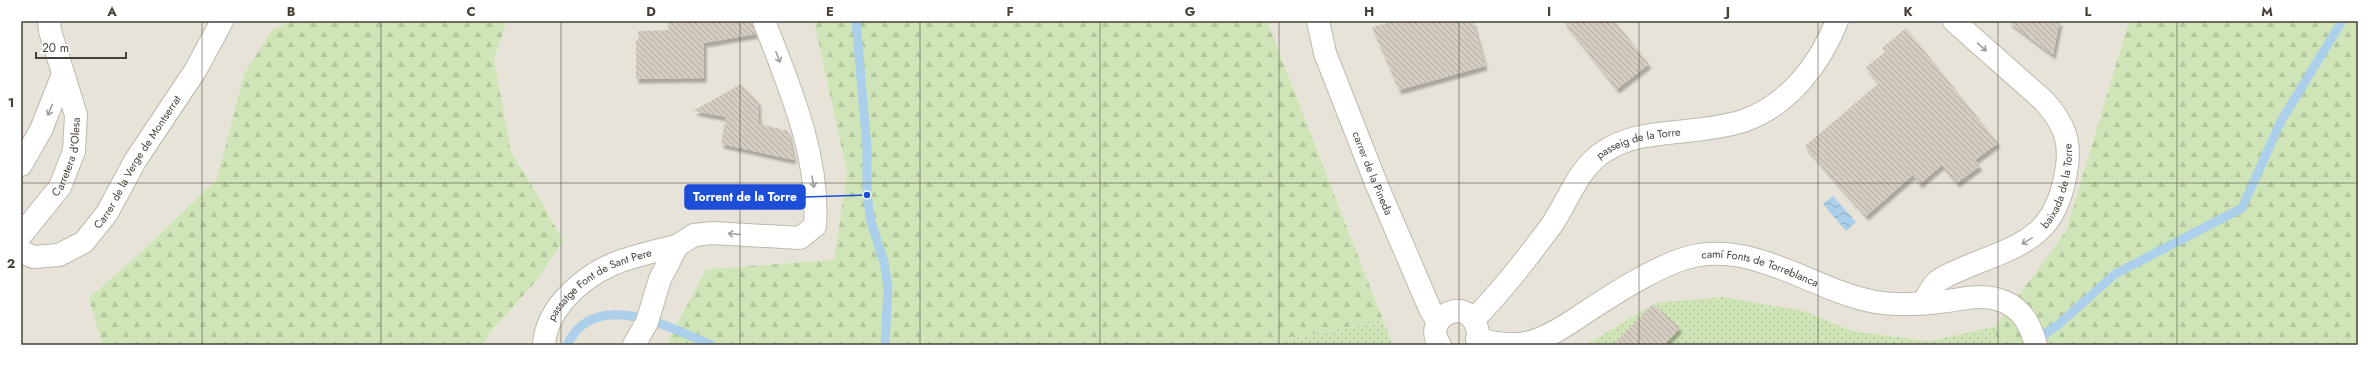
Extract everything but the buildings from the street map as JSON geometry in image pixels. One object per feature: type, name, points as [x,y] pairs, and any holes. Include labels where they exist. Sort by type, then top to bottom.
[{"type":"street","name":"Carretera d'Olesa","points":[[21,235],[60,187],[74,151],[76,115],[50,31],[49,21]]},
{"type":"street","name":"Carrer de la Verge de Montserrat","points":[[21,251],[33,257],[58,255],[84,242],[107,213],[136,161],[195,71],[222,21]]},
{"type":"street","points":[[634,345],[647,322],[668,260],[677,246],[694,235],[713,233],[800,238],[815,226],[817,204],[805,138],[796,105],[764,21]]},
{"type":"street","name":"carrer de la Pineda","points":[[1318,21],[1325,53],[1376,183],[1430,309],[1438,322]]},
{"type":"street","name":"passeig de la Torre","points":[[1475,334],[1550,226],[1586,168],[1604,151],[1628,139],[1717,128],[1742,121],[1762,113],[1804,79],[1819,58],[1837,21]]},
{"type":"street","name":"baixada de la Torre","points":[[1923,303],[1937,282],[2032,238],[2051,217],[2057,204],[2068,164],[2068,139],[2057,115],[2044,101],[1954,21]]},
{"type":"street","points":[[21,165],[41,130],[63,74]]},
{"type":"street","name":"passatge Font de Sant Pere","points":[[544,345],[544,333],[554,312],[571,292],[594,272],[622,260],[677,246]]},
{"type":"street","name":"camí Fonts de Torreblanca","points":[[1438,322],[1448,312],[1455,310],[1469,314],[1475,334],[1512,344],[1527,343],[1570,323],[1648,276],[1698,256],[1722,254],[1752,258],[1851,295],[1876,302],[1923,303],[1972,296],[1989,296],[2014,306],[2022,315],[2033,333],[2036,345]]},
{"type":"street","points":[[1438,322],[1436,335],[1440,345]]},
{"type":"shaded area","points":[[21,21],[291,21],[272,30],[244,74],[217,179],[138,255],[89,298],[102,345],[21,345]]},
{"type":"shaded area","points":[[507,21],[814,21],[847,173],[834,260],[706,269],[666,345],[484,345],[489,334],[536,281],[563,241],[540,199],[511,152],[494,59]]},
{"type":"shaded area","points":[[1270,21],[2129,21],[2066,231],[1996,326],[1931,341],[1852,331],[1804,311],[1656,303],[1585,345],[1393,345],[1269,26]]},
{"type":"green space","points":[[291,21],[507,21],[494,59],[511,152],[540,199],[563,241],[536,281],[489,334],[484,345],[102,345],[89,298],[138,255],[217,179],[244,74],[272,30]]},
{"type":"green space","points":[[814,21],[1270,21],[1269,26],[1383,320],[1260,345],[666,345],[706,269],[834,260],[847,173]]},
{"type":"green space","points":[[2129,21],[2358,21],[2358,345],[1995,345],[1996,326],[2066,231]]},
{"type":"green space","points":[[1722,297],[1804,311],[1852,331],[1930,341],[1996,326],[1995,345],[1585,345],[1656,303]]},
{"type":"green space","points":[[1383,320],[1393,345],[1260,345]]},
{"type":"water","points":[[1833,196],[1856,222],[1846,231],[1823,204]]},
{"type":"waterway","points":[[856,21],[867,148],[867,195],[871,222],[884,262],[888,287],[885,345]]},
{"type":"waterway","points":[[2035,341],[2059,324],[2115,274],[2242,208],[2281,121],[2342,21]]},
{"type":"waterway","points":[[567,345],[579,328],[595,318],[614,315],[634,316],[655,322],[711,345]]},
{"type":"place","name":"Torrent de la Torre","points":[[867,195]]}]
